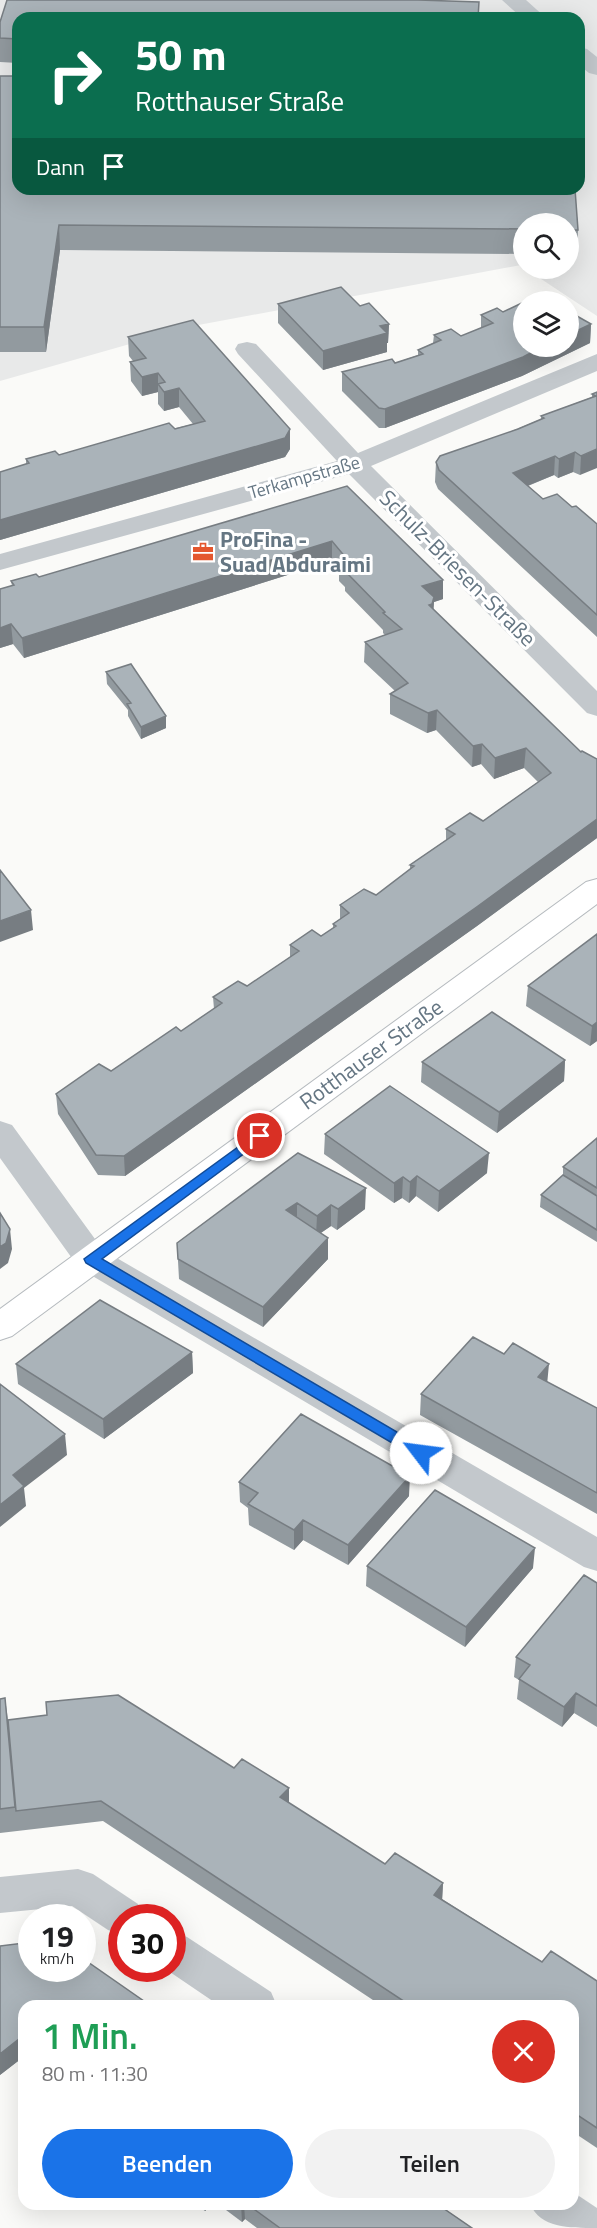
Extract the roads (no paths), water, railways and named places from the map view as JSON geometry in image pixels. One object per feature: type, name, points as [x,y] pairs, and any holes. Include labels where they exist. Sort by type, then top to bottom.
[{"type":"main road","name":"Rotthauser Straße","points":[[0,1327],[597,889]]},
{"type":"street","points":[[513,0],[528,12]]},
{"type":"street","points":[[585,59],[597,68]]},
{"type":"street","name":"Schulz-Briesen-Straße","points":[[247,349],[354,464],[597,707]]},
{"type":"street","name":"Terkampstraße","points":[[0,562],[354,464],[597,362]]},
{"type":"street","points":[[0,1133],[91,1259],[597,1556]]},
{"type":"street","points":[[0,1895],[78,1887],[108,1907]]},
{"type":"street","points":[[186,1959],[247,2000]]},
{"type":"street","points":[[561,2210],[588,2228]]},
{"type":"place","name":"ProFina - Suad Abduraimi","points":[[203,552]]}]
